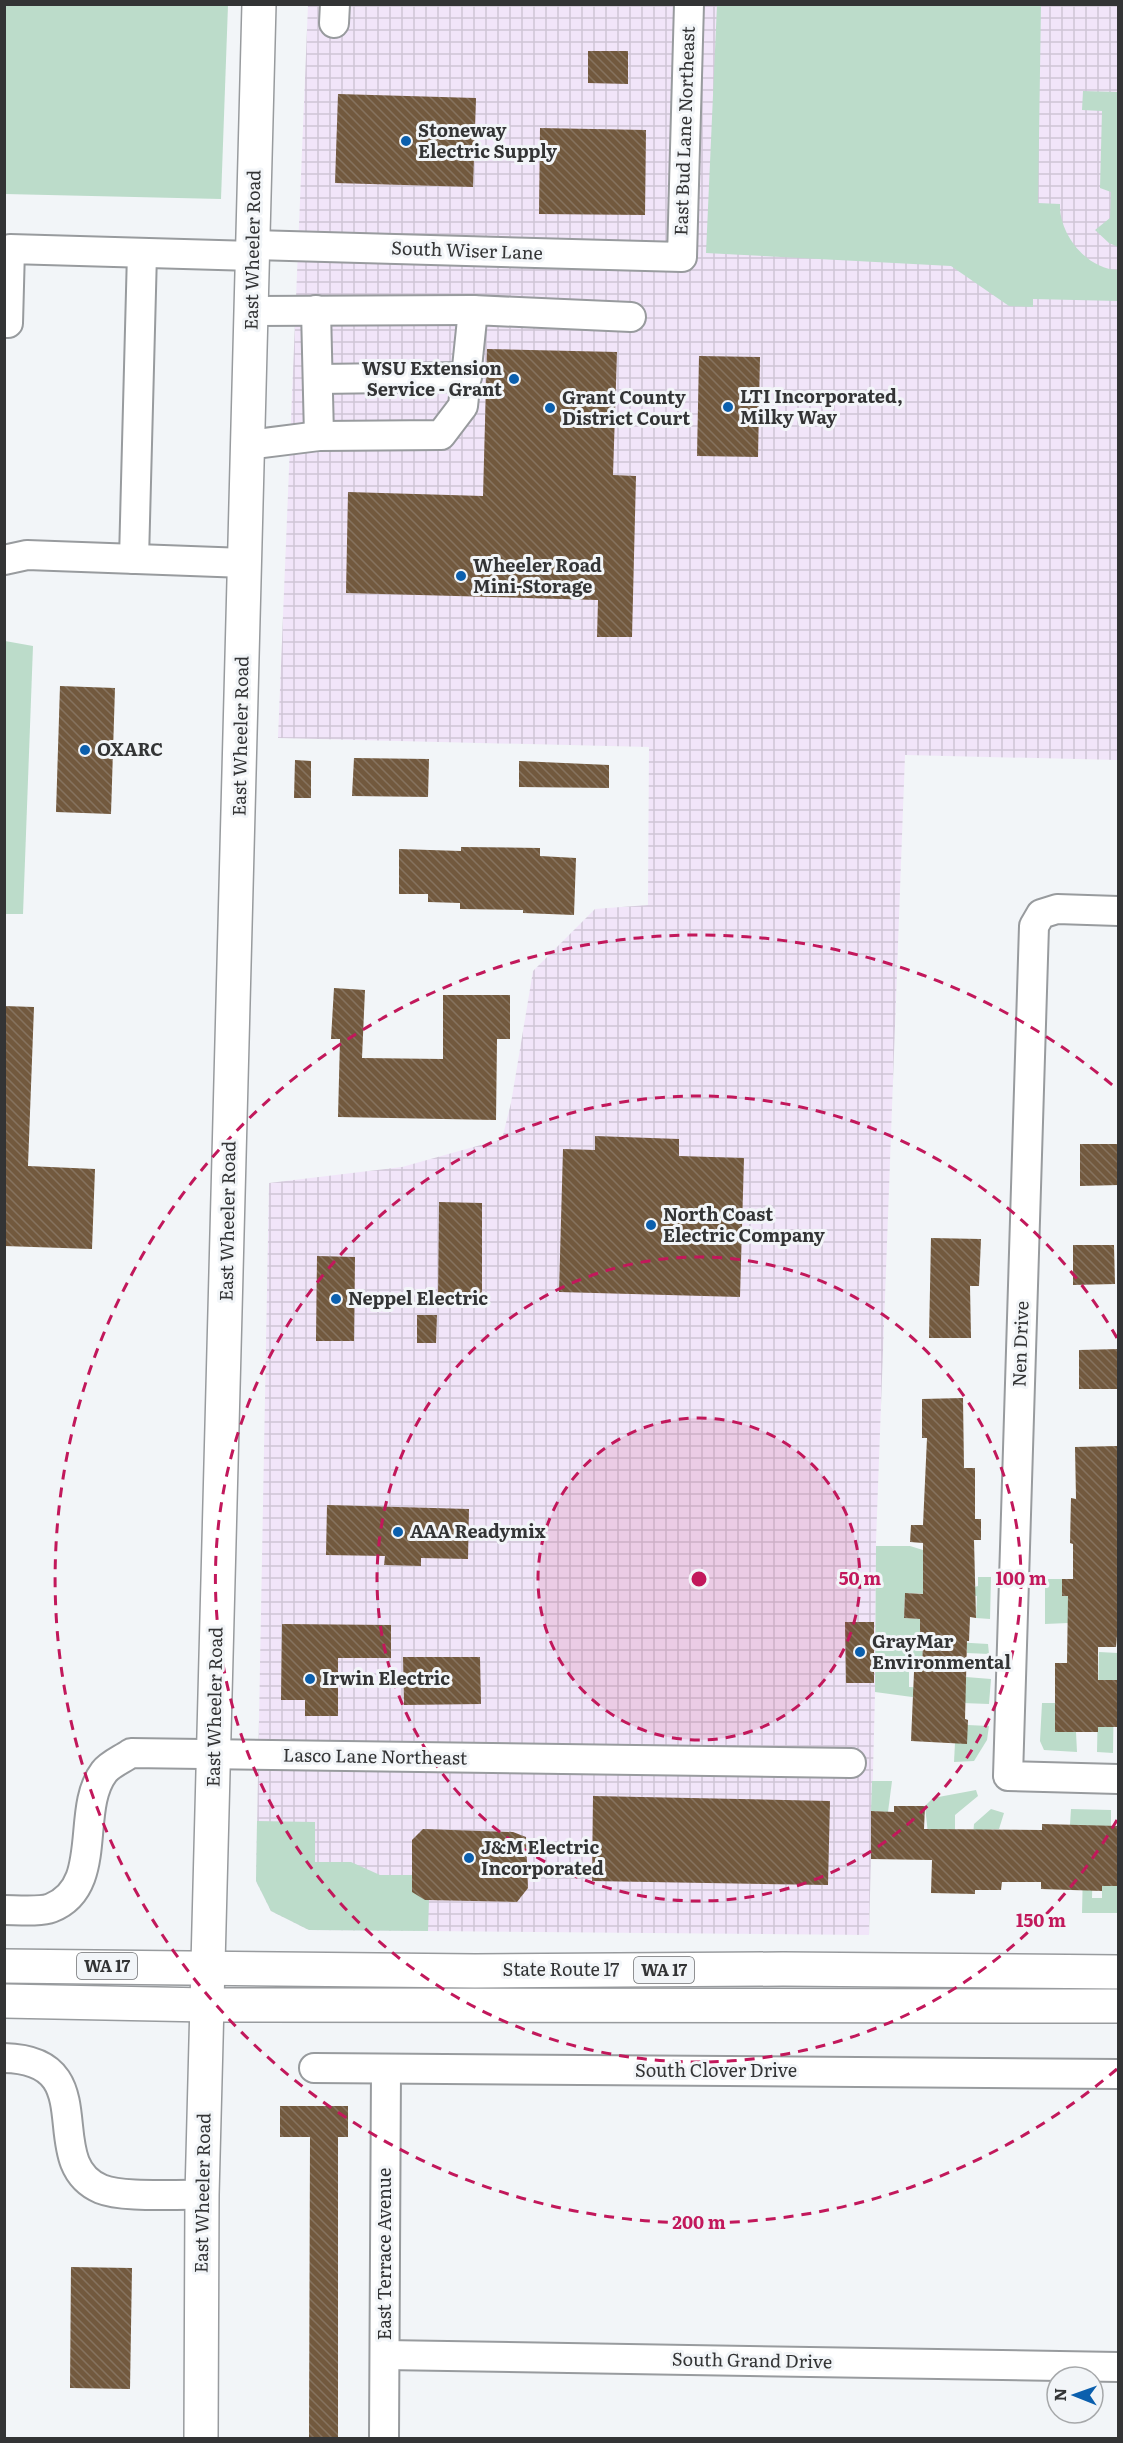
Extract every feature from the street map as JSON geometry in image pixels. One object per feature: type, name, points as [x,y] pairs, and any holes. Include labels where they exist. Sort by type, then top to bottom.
[{"type":"main road","name":"East Wheeler Road","points":[[201,2439],[202,2194],[259,4]]},
{"type":"main road","name":"State Route 17","points":[[4,1966],[476,1971],[795,1969],[1119,1972]]},
{"type":"main road","name":"State Route 17","points":[[4,2001],[207,2005],[1119,2006]]},
{"type":"street","name":"East Bud Lane Northeast","points":[[682,257],[689,4]]},
{"type":"street","name":"South Wiser Lane","points":[[4,323],[8,323],[10,249],[142,253],[253,251],[682,257]]},
{"type":"street","points":[[134,559],[142,253]]},
{"type":"street","points":[[316,310],[319,436]]},
{"type":"street","points":[[251,311],[473,310],[631,317]]},
{"type":"street","points":[[248,445],[319,436],[441,435],[463,406],[473,310]]},
{"type":"street","points":[[318,380],[467,377]]},
{"type":"street","points":[[4,560],[27,555],[245,563]]},
{"type":"street","name":"Nen Drive","points":[[1119,911],[1057,909],[1041,914],[1034,926],[1008,1776],[1119,1779]]},
{"type":"street","name":"Lasco Lane Northeast","points":[[4,1910],[50,1909],[70,1895],[84,1871],[92,1795],[105,1770],[131,1753],[214,1756],[851,1763]]},
{"type":"street","points":[[4,2058],[37,2063],[56,2079],[65,2104],[73,2161],[92,2184],[112,2191],[202,2194]]},
{"type":"street","name":"South Clover Drive","points":[[314,2068],[1119,2074]]},
{"type":"street","name":"East Terrace Avenue","points":[[384,2439],[386,2069]]},
{"type":"street","name":"South Grand Drive","points":[[385,2355],[1119,2367]]},
{"type":"shaded area","points":[[308,5],[1118,5],[1118,760],[905,755],[876,1541],[869,1935],[309,1930],[271,1911],[256,1881],[269,1183],[402,1167],[502,1139],[511,1103],[533,971],[595,909],[648,905],[649,747],[278,738]]},
{"type":"green space","points":[[5,4],[228,5],[221,199],[5,194]]},
{"type":"green space","points":[[717,5],[1041,5],[1038,203],[1060,204],[1064,227],[1077,248],[1096,264],[1118,270],[1118,301],[1033,299],[1033,307],[1009,306],[951,266],[706,253]]},
{"type":"green space","points":[[1083,91],[1118,92],[1118,247],[1109,243],[1095,230],[1110,218],[1111,192],[1100,188],[1102,111],[1082,110]]},
{"type":"green space","points":[[5,641],[33,646],[23,914],[5,914]]},
{"type":"green space","points":[[876,1546],[910,1546],[923,1550],[923,1592],[956,1592],[978,1586],[978,1577],[991,1577],[990,1619],[976,1618],[977,1596],[905,1593],[904,1618],[920,1619],[920,1640],[988,1644],[989,1654],[967,1653],[967,1645],[923,1643],[922,1672],[909,1672],[909,1687],[965,1689],[966,1677],[991,1679],[989,1704],[962,1703],[962,1699],[912,1697],[875,1692]]},
{"type":"green space","points":[[1045,1579],[1062,1579],[1062,1595],[1118,1597],[1068,1623],[1045,1624]]},
{"type":"green space","points":[[1099,1652],[1118,1653],[1118,1680],[1114,1681],[1113,1753],[1097,1752]]},
{"type":"green space","points":[[1042,1703],[1055,1703],[1055,1732],[1076,1732],[1077,1752],[1044,1750],[1040,1741]]},
{"type":"green space","points":[[967,1725],[989,1726],[987,1740],[974,1761],[954,1762],[955,1743]]},
{"type":"green space","points":[[872,1781],[892,1781],[888,1812],[871,1811]]},
{"type":"green space","points":[[976,1790],[978,1796],[955,1815],[955,1829],[928,1834],[925,1806],[933,1798]]},
{"type":"green space","points":[[991,1809],[1004,1813],[999,1829],[983,1830],[973,1836],[974,1824]]},
{"type":"green space","points":[[1071,1809],[1111,1810],[1111,1826],[1093,1855],[1092,1898],[1102,1898],[1102,1886],[1118,1886],[1118,1913],[1082,1913],[1084,1825],[1070,1825]]},
{"type":"green space","points":[[257,1821],[315,1822],[315,1862],[351,1862],[380,1875],[413,1875],[429,1900],[428,1931],[309,1930],[271,1911],[256,1881]]},
{"type":"building","points":[[588,51],[628,51],[628,84],[588,83]]},
{"type":"building","name":"Stoneway Electric Supply","points":[[338,94],[476,98],[473,187],[335,183]]},
{"type":"building","points":[[540,128],[646,130],[645,215],[539,214]]},
{"type":"building","points":[[487,349],[617,352],[613,475],[636,476],[632,637],[597,637],[598,600],[346,593],[348,492],[483,496]]},
{"type":"building","name":"LTI Incorporated, Milky Way","points":[[699,356],[760,357],[758,457],[697,456]]},
{"type":"building","name":"OXARC","points":[[60,686],[115,688],[111,814],[56,812]]},
{"type":"building","points":[[354,758],[429,759],[428,797],[352,796]]},
{"type":"building","points":[[295,760],[311,761],[311,798],[294,798]]},
{"type":"building","points":[[519,761],[609,765],[609,788],[519,787]]},
{"type":"building","points":[[461,847],[540,848],[540,856],[576,858],[574,915],[523,913],[523,910],[460,909],[460,903],[428,902],[428,894],[399,894],[399,849],[461,851]]},
{"type":"building","points":[[334,988],[365,990],[362,1058],[443,1059],[443,995],[510,995],[510,1039],[497,1039],[496,1120],[338,1117],[340,1039],[331,1039]]},
{"type":"building","points":[[4,1006],[34,1007],[28,1166],[95,1169],[92,1249],[4,1246]]},
{"type":"building","name":"North Coast Electric Company","points":[[595,1136],[679,1139],[679,1156],[744,1158],[740,1297],[559,1292],[563,1149],[595,1150]]},
{"type":"building","points":[[1080,1144],[1119,1144],[1119,1185],[1080,1186]]},
{"type":"building","points":[[439,1202],[482,1203],[482,1302],[438,1302]]},
{"type":"building","points":[[931,1238],[981,1239],[979,1286],[970,1286],[971,1338],[929,1338]]},
{"type":"building","points":[[1073,1245],[1114,1245],[1115,1284],[1073,1285]]},
{"type":"building","name":"Neppel Electric","points":[[317,1256],[355,1257],[354,1341],[316,1341]]},
{"type":"building","points":[[417,1315],[437,1315],[436,1343],[417,1343]]},
{"type":"building","points":[[1119,1349],[1119,1389],[1079,1389],[1079,1350]]},
{"type":"building","points":[[963,1398],[964,1468],[975,1468],[975,1519],[981,1519],[981,1540],[974,1540],[976,1618],[970,1617],[969,1641],[967,1641],[965,1719],[968,1720],[967,1744],[911,1741],[914,1672],[922,1672],[923,1640],[920,1640],[920,1619],[904,1618],[905,1593],[923,1594],[923,1543],[910,1542],[911,1525],[923,1525],[927,1438],[922,1438],[922,1399]]},
{"type":"building","points":[[1117,1446],[1119,1614],[1116,1647],[1098,1647],[1098,1680],[1119,1680],[1119,1727],[1098,1727],[1098,1732],[1055,1732],[1055,1663],[1067,1663],[1068,1596],[1062,1596],[1062,1579],[1073,1579],[1073,1544],[1070,1543],[1071,1498],[1076,1499],[1075,1447]]},
{"type":"building","name":"AAA Readymix","points":[[327,1505],[469,1509],[468,1559],[421,1558],[421,1566],[384,1565],[385,1556],[326,1555]]},
{"type":"building","name":"GrayMar Environmental","points":[[845,1622],[874,1622],[874,1683],[846,1683]]},
{"type":"building","name":"Irwin Electric","points":[[282,1624],[391,1625],[391,1658],[338,1658],[338,1716],[305,1716],[305,1700],[281,1700]]},
{"type":"building","points":[[403,1657],[480,1657],[481,1704],[404,1705]]},
{"type":"building","points":[[593,1796],[830,1801],[828,1885],[592,1881]]},
{"type":"building","points":[[894,1806],[925,1806],[924,1829],[1042,1830],[1042,1824],[1119,1826],[1119,1886],[1102,1886],[1102,1891],[1041,1889],[1041,1882],[1002,1882],[1001,1890],[975,1890],[975,1894],[931,1893],[932,1860],[871,1859],[871,1811],[894,1812]]},
{"type":"building","name":"J&M Electric Incorporated","points":[[423,1829],[513,1832],[526,1837],[528,1888],[517,1902],[425,1900],[412,1892],[412,1840]]},
{"type":"building","points":[[280,2106],[348,2106],[348,2137],[338,2137],[338,2439],[309,2439],[310,2137],[280,2137]]},
{"type":"building","points":[[71,2267],[132,2268],[130,2389],[70,2388]]},
{"type":"place","name":"Stoneway Electric Supply","points":[[406,141]]},
{"type":"place","name":"WSU Extension Service - Grant","points":[[514,379]]},
{"type":"place","name":"LTI Incorporated, Milky Way","points":[[728,407]]},
{"type":"place","name":"Grant County District Court","points":[[550,408]]},
{"type":"place","name":"Wheeler Road Mini-Storage","points":[[461,576]]},
{"type":"place","name":"OXARC","points":[[85,750]]},
{"type":"place","name":"North Coast Electric Company","points":[[651,1225]]},
{"type":"place","name":"Neppel Electric","points":[[336,1299]]},
{"type":"place","name":"AAA Readymix","points":[[398,1532]]},
{"type":"place","name":"GrayMar Environmental","points":[[860,1652]]},
{"type":"place","name":"Irwin Electric","points":[[310,1679]]},
{"type":"place","name":"J&M Electric Incorporated","points":[[469,1858]]}]
